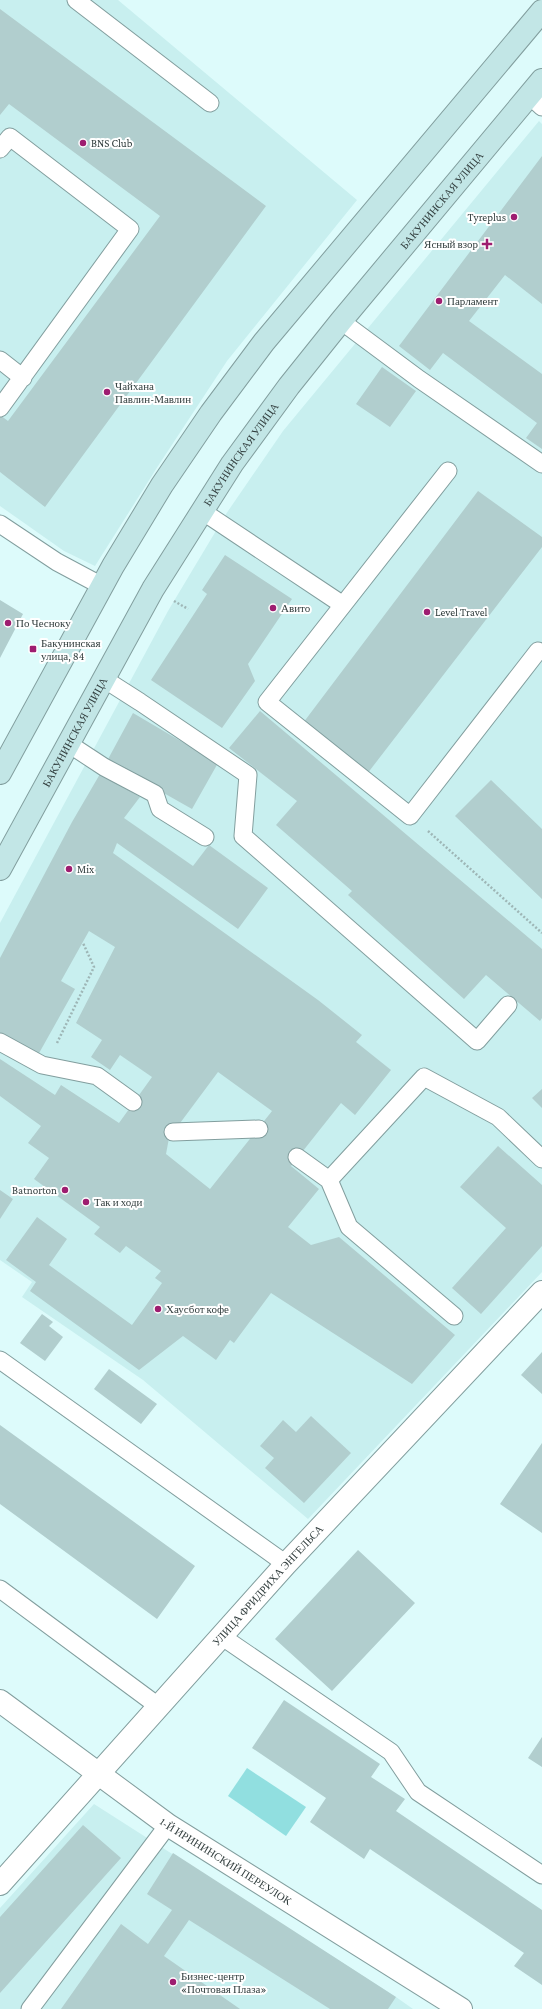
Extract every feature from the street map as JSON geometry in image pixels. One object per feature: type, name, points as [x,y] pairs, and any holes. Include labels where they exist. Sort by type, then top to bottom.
[{"type":"main road","points":[[0,773],[102,586],[162,485],[264,342],[542,11]]},
{"type":"main road","name":"БАКУНИНСКАЯ УЛИЦА","points":[[0,869],[153,589],[232,464],[285,392],[341,321],[538,94]]},
{"type":"street","name":"УЛИЦА ФРИДРИХА ЭНГЕЛЬСА","points":[[0,1883],[286,1564],[542,1292]]},
{"type":"street","name":"1-Й ИРИНИНСКИЙ ПЕРЕУЛОК","points":[[0,1701],[168,1825],[461,2009]]},
{"type":"lane","points":[[76,0],[210,103]]},
{"type":"lane","points":[[0,149],[10,136],[130,229],[0,408]]},
{"type":"lane","points":[[341,321],[419,379],[542,464]]},
{"type":"lane","points":[[0,360],[23,378]]},
{"type":"lane","points":[[448,471],[267,702],[410,816],[538,651]]},
{"type":"lane","points":[[202,511],[343,605]]},
{"type":"lane","points":[[0,524],[57,562],[102,586]]},
{"type":"lane","points":[[104,679],[248,776],[243,836],[477,1041],[508,1005]]},
{"type":"lane","points":[[69,744],[104,767],[155,794],[160,809],[205,837]]},
{"type":"lane","points":[[0,1042],[46,1066],[97,1076],[133,1102]]},
{"type":"lane","points":[[329,1180],[424,1077],[498,1117],[542,1159]]},
{"type":"lane","points":[[173,1132],[259,1128]]},
{"type":"lane","points":[[298,1157],[329,1180],[349,1227],[454,1316]]},
{"type":"lane","points":[[0,1360],[286,1564]]},
{"type":"lane","points":[[0,1589],[158,1706]]},
{"type":"lane","points":[[221,1636],[391,1752],[418,1792],[542,1876]]},
{"type":"lane","points":[[30,2009],[168,1825]]},
{"type":"path","points":[[174,601],[188,609]]},
{"type":"path","points":[[446,846],[542,933]]},
{"type":"path","points":[[46,1066],[94,967],[83,943]]},
{"type":"shaded area","points":[[0,0],[118,0],[357,200],[227,361],[95,566],[64,551],[0,506]]},
{"type":"shaded area","points":[[539,121],[542,124],[542,1272],[308,1519],[143,1380],[22,1297],[32,1282],[0,1260],[0,923],[168,611],[226,514],[283,431]]},
{"type":"shaded area","points":[[247,1768],[306,1807],[286,1836],[228,1796]]},
{"type":"shaded area","points":[[94,1804],[413,2009],[0,2009],[0,1908]]},
{"type":"building","points":[[0,9],[266,206],[45,507],[0,472],[0,415],[8,421],[160,216],[9,104],[0,115]]},
{"type":"building","points":[[542,156],[542,304],[505,275],[469,321],[542,374],[542,449],[526,438],[537,423],[443,353],[430,370],[399,346]]},
{"type":"building","points":[[382,367],[416,391],[390,427],[356,404]]},
{"type":"building","points":[[478,491],[542,537],[542,547],[367,774],[300,727]]},
{"type":"building","points":[[225,555],[292,599],[248,664],[255,681],[222,728],[151,680],[207,594],[202,590]]},
{"type":"building","points":[[0,600],[23,614],[0,658]]},
{"type":"building","points":[[260,711],[542,949],[542,1018],[540,1021],[486,975],[464,999],[348,895],[352,891],[276,825],[297,801],[229,748]]},
{"type":"building","points":[[133,713],[218,763],[192,809],[107,761]]},
{"type":"building","points":[[100,774],[140,797],[124,818],[193,866],[209,845],[268,888],[238,929],[117,843],[113,853],[318,1000],[362,1035],[356,1042],[391,1070],[355,1115],[341,1103],[291,1166],[319,1189],[288,1227],[311,1245],[339,1237],[455,1335],[412,1384],[271,1293],[234,1343],[230,1340],[216,1360],[183,1336],[139,1370],[30,1291],[36,1282],[6,1260],[37,1217],[67,1239],[49,1265],[132,1325],[162,1283],[155,1278],[161,1271],[126,1246],[120,1253],[94,1234],[100,1227],[34,1179],[49,1158],[28,1143],[41,1126],[0,1096],[0,1059],[55,1095],[61,1085],[119,1123],[152,1077],[120,1055],[110,1070],[91,1057],[102,1040],[76,1023],[115,947],[89,931],[61,981],[75,989],[38,1055],[0,1034],[0,958],[72,822]],"holes":[[[218,1072],[272,1111],[210,1189],[166,1154],[169,1138]]]},
{"type":"building","points":[[491,780],[542,829],[542,899],[455,816]]},
{"type":"building","points":[[542,1089],[542,1108],[532,1098]]},
{"type":"building","points":[[498,1146],[542,1185],[542,1246],[481,1314],[452,1288],[506,1228],[460,1187]]},
{"type":"building","points":[[0,1190],[13,1199],[0,1219]]},
{"type":"building","points":[[42,1314],[53,1322],[49,1326],[63,1337],[45,1361],[20,1343]]},
{"type":"building","points":[[542,1352],[542,1394],[521,1375]]},
{"type":"building","points":[[109,1369],[157,1404],[141,1424],[94,1389]]},
{"type":"building","points":[[311,1416],[351,1453],[304,1503],[265,1468],[274,1458],[260,1446],[283,1420],[296,1432]]},
{"type":"building","points":[[0,1425],[195,1566],[157,1619],[0,1504]]},
{"type":"building","points":[[542,1443],[542,1533],[500,1504]]},
{"type":"building","points":[[358,1550],[415,1603],[332,1691],[275,1639]]},
{"type":"building","points":[[284,1700],[380,1764],[371,1777],[405,1799],[396,1811],[542,1910],[542,1985],[514,1966],[524,1953],[370,1849],[364,1859],[310,1822],[326,1798],[252,1748]]},
{"type":"building","points":[[542,1737],[542,1767],[528,1758]]},
{"type":"building","points":[[83,1825],[121,1858],[0,1993],[0,1917]]},
{"type":"building","points":[[173,1853],[396,1997],[388,2009],[330,2009],[189,1920],[164,1956],[240,2009],[61,2009],[121,1924],[148,1944],[172,1910],[147,1894]]},
{"type":"place","name":"BNS Club","points":[[83,143]]},
{"type":"place","name":"Tyreplus","points":[[514,217]]},
{"type":"place","name":"Ясный взор","points":[[487,244]]},
{"type":"place","name":"Парламент","points":[[439,301]]},
{"type":"place","name":"Чайхана Павлин-Мавлин","points":[[107,392]]},
{"type":"place","name":"Авито","points":[[273,608]]},
{"type":"place","name":"Level Travel","points":[[427,612]]},
{"type":"place","name":"По Чесноку","points":[[8,623]]},
{"type":"place","name":"Бакунинская улица, 84","points":[[33,649]]},
{"type":"place","name":"Mix","points":[[69,869]]},
{"type":"place","name":"Batnorton","points":[[65,1190]]},
{"type":"place","name":"Так и ходи","points":[[86,1202]]},
{"type":"place","name":"Хаусбот кофе","points":[[158,1309]]},
{"type":"place","name":"Бизнес-центр «Почтовая Плаза»","points":[[173,1982]]}]
